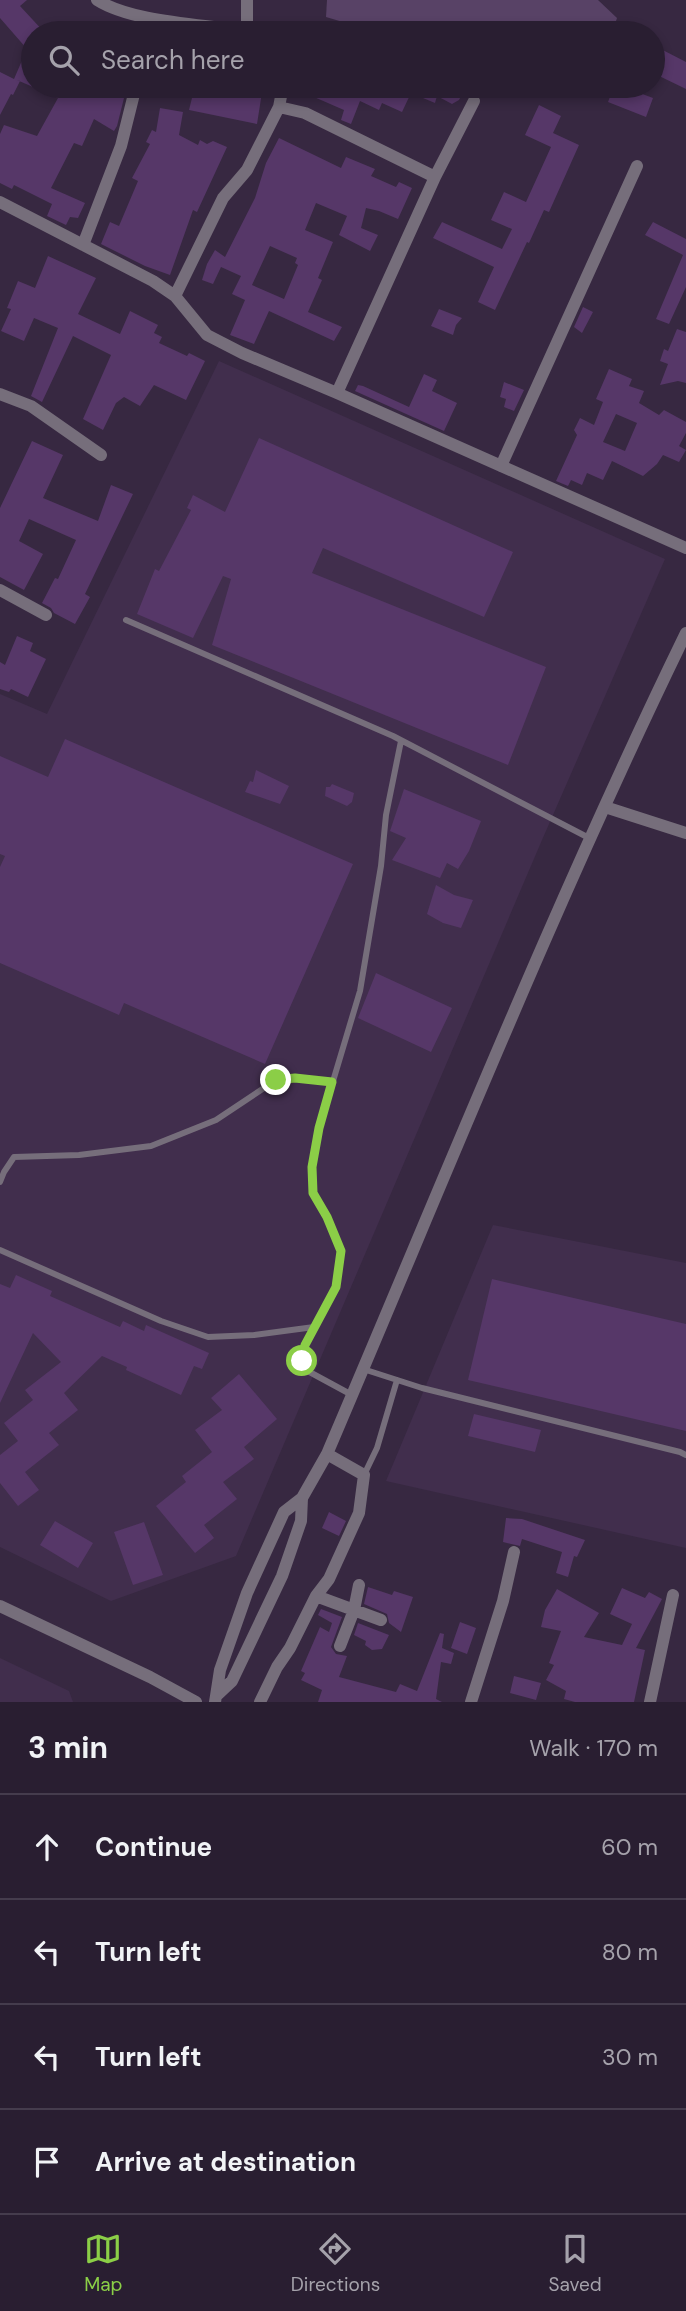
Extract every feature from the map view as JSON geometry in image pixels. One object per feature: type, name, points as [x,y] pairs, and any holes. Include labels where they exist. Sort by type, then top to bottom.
[{"type":"street","points":[[97,0],[108,7],[176,21]]},
{"type":"street","points":[[247,0],[250,21]]},
{"type":"street","points":[[83,244],[121,146],[133,98]]},
{"type":"street","points":[[175,296],[223,198],[247,170],[279,107],[281,98]]},
{"type":"street","points":[[337,393],[435,177],[474,101]]},
{"type":"street","points":[[279,107],[305,113],[435,177]]},
{"type":"street","points":[[501,466],[637,166]]},
{"type":"street","points":[[0,202],[153,281],[175,296],[207,335],[242,353],[686,548]]},
{"type":"street","points":[[0,394],[31,406],[101,455]]},
{"type":"street","points":[[0,590],[47,615]]},
{"type":"street","points":[[216,1699],[220,1670],[247,1593],[284,1512],[302,1498],[327,1454],[528,976],[686,633]]},
{"type":"street","points":[[605,807],[686,833]]},
{"type":"street","points":[[260,1702],[316,1596],[328,1579],[359,1513],[364,1475],[327,1454]]},
{"type":"street","points":[[216,1699],[232,1681],[282,1576],[301,1521],[302,1498]]},
{"type":"street","points":[[471,1702],[503,1601],[514,1552]]},
{"type":"street","points":[[340,1646],[354,1609],[359,1585]]},
{"type":"street","points":[[650,1702],[673,1595]]},
{"type":"street","points":[[316,1596],[381,1620]]},
{"type":"street","points":[[0,1606],[150,1676],[196,1702]]},
{"type":"lane","points":[[126,620],[401,741],[591,839]]},
{"type":"lane","points":[[352,1395],[304,1369],[302,1361],[305,1345],[336,1287],[341,1251],[327,1217],[313,1193],[312,1167],[319,1128],[360,991],[381,866],[386,815],[401,741]]},
{"type":"lane","points":[[0,1182],[14,1157],[79,1154],[151,1146],[216,1120],[276,1080],[295,1078],[332,1082]]},
{"type":"lane","points":[[0,1250],[161,1321],[208,1337],[254,1335],[314,1327]]},
{"type":"lane","points":[[363,1369],[422,1388],[686,1455]]},
{"type":"lane","points":[[364,1475],[377,1448],[397,1380]]},
{"type":"shaded area","points":[[327,0],[598,0],[617,18],[616,21],[340,21],[326,17]]},
{"type":"shaded area","points":[[219,361],[665,559],[236,1556],[111,1601],[0,1547],[0,694],[47,714]]},
{"type":"shaded area","points":[[493,1225],[686,1263],[686,1548],[386,1481]]},
{"type":"shaded area","points":[[0,1658],[69,1691],[73,1702],[0,1702]]},
{"type":"building","points":[[0,0],[27,0],[20,6],[34,21],[21,21],[21,42],[0,18]]},
{"type":"building","points":[[665,51],[686,62],[686,89],[665,79]]},
{"type":"building","points":[[21,63],[21,81],[0,115],[0,72],[14,79]]},
{"type":"building","points":[[58,98],[124,98],[114,131],[94,119],[82,146],[74,143],[51,188],[85,203],[78,218],[70,217],[66,225],[47,216],[52,204],[14,185],[12,189],[0,183],[0,134],[4,125],[37,136]]},
{"type":"building","points":[[192,98],[261,98],[257,124],[189,110]]},
{"type":"building","points":[[316,98],[409,98],[402,112],[382,103],[379,110],[360,101],[351,124],[341,120],[344,110]]},
{"type":"building","points":[[423,98],[436,98],[435,103]]},
{"type":"building","points":[[441,98],[460,98],[452,104]]},
{"type":"building","points":[[610,98],[653,98],[646,117],[608,102]]},
{"type":"building","points":[[539,105],[561,116],[553,133],[579,145],[549,212],[544,210],[495,310],[478,302],[494,267],[433,238],[442,222],[502,249],[512,229],[491,220],[504,192],[526,202],[551,147],[525,135]]},
{"type":"building","points":[[160,108],[183,112],[179,135],[198,145],[200,140],[207,144],[213,141],[227,147],[197,212],[193,210],[170,275],[101,244],[110,222],[119,226],[138,181],[132,178],[150,144],[146,142],[152,130],[156,132]]},
{"type":"building","points":[[279,138],[341,168],[346,157],[375,169],[371,176],[396,187],[399,182],[412,188],[398,219],[366,208],[361,228],[378,235],[370,251],[339,235],[347,216],[316,203],[305,230],[333,242],[318,278],[322,280],[308,312],[342,327],[334,341],[269,311],[254,344],[230,335],[245,300],[232,294],[241,276],[221,267],[213,284],[202,280],[215,250],[225,257],[255,198],[266,163]],"holes":[[[270,246],[297,258],[295,263],[298,265],[284,299],[252,285]]]},
{"type":"building","points":[[653,222],[686,239],[686,287],[669,324],[656,319],[683,255],[645,235]]},
{"type":"building","points":[[48,256],[96,278],[78,314],[120,334],[130,311],[158,325],[154,333],[162,337],[159,343],[205,361],[186,400],[154,385],[140,406],[124,397],[116,403],[103,430],[83,419],[111,355],[73,336],[42,402],[31,396],[58,328],[34,318],[24,341],[1,331],[11,309],[7,308],[18,281],[35,288]]},
{"type":"building","points":[[583,307],[593,312],[582,333],[574,327]]},
{"type":"building","points":[[439,309],[462,318],[453,335],[431,326]]},
{"type":"building","points":[[677,329],[686,332],[686,383],[678,381],[660,385],[668,364],[660,361],[664,349],[668,351]]},
{"type":"building","points":[[609,369],[632,379],[629,386],[644,391],[639,403],[659,415],[664,410],[686,422],[686,433],[679,446],[686,450],[679,462],[663,455],[643,476],[612,461],[603,480],[587,473],[582,485],[571,480],[568,486],[556,481],[577,435],[574,430],[580,418],[594,425],[603,402],[596,399]],"holes":[[[616,414],[637,423],[625,451],[603,442]]]},
{"type":"building","points":[[424,374],[437,380],[432,391],[457,403],[444,431],[355,391],[358,385],[363,386],[409,407]]},
{"type":"building","points":[[504,382],[524,390],[514,411],[504,407],[506,399],[500,397]]},
{"type":"building","points":[[259,438],[513,552],[484,617],[323,548],[312,573],[546,667],[508,765],[212,645],[231,579],[223,576],[193,638],[137,614],[155,569],[159,571],[191,510],[187,508],[193,495],[225,512]]},
{"type":"building","points":[[32,441],[63,455],[43,498],[98,521],[111,485],[133,494],[85,594],[90,597],[75,624],[42,603],[55,578],[58,579],[76,540],[29,519],[19,541],[43,554],[24,590],[0,577],[0,508]]},
{"type":"building","points":[[17,636],[33,643],[30,651],[46,659],[28,697],[11,689],[9,692],[0,689],[0,662],[5,665]]},
{"type":"building","points":[[65,739],[353,864],[265,1064],[124,1003],[119,1015],[0,963],[0,867],[5,856],[0,854],[0,756],[48,777]]},
{"type":"building","points":[[256,770],[289,786],[280,804],[245,792],[250,781],[253,782]]},
{"type":"building","points":[[332,784],[354,793],[352,802],[347,806],[325,796],[326,787]]},
{"type":"building","points":[[404,789],[481,821],[469,851],[458,869],[447,863],[440,878],[392,860],[406,838],[390,831]]},
{"type":"building","points":[[436,885],[454,895],[473,900],[461,928],[443,923],[427,914]]},
{"type":"building","points":[[376,973],[452,1008],[431,1052],[358,1018]]},
{"type":"building","points":[[16,1275],[52,1291],[50,1296],[120,1327],[123,1321],[144,1331],[146,1325],[209,1353],[202,1369],[194,1366],[181,1395],[102,1356],[64,1393],[78,1410],[49,1433],[59,1445],[25,1472],[39,1490],[18,1506],[0,1483],[0,1455],[18,1441],[4,1423],[33,1400],[25,1390],[61,1362],[33,1333],[0,1403],[0,1284],[10,1288]]},
{"type":"building","points":[[492,1279],[686,1324],[686,1431],[468,1380]]},
{"type":"building","points":[[239,1374],[277,1419],[244,1447],[254,1459],[223,1482],[237,1499],[204,1525],[214,1538],[195,1553],[156,1506],[186,1482],[182,1476],[212,1452],[195,1430],[222,1410],[211,1398]]},
{"type":"building","points":[[474,1414],[541,1430],[535,1452],[468,1436]]},
{"type":"building","points":[[329,1512],[346,1521],[339,1536],[322,1528]]},
{"type":"building","points":[[506,1518],[522,1519],[585,1540],[577,1557],[574,1556],[568,1577],[556,1573],[562,1552],[522,1539],[520,1546],[503,1542]]},
{"type":"building","points":[[55,1521],[93,1543],[78,1568],[40,1545]]},
{"type":"building","points":[[144,1522],[163,1575],[133,1585],[114,1532]]},
{"type":"building","points":[[368,1587],[392,1595],[394,1591],[413,1597],[401,1632],[389,1623],[387,1614],[364,1604]]},
{"type":"building","points":[[622,1588],[645,1598],[649,1592],[662,1599],[636,1648],[645,1650],[634,1702],[575,1702],[564,1699],[566,1691],[546,1680],[554,1665],[549,1663],[561,1631],[541,1627],[545,1610],[557,1589],[599,1613],[584,1637],[622,1645],[632,1624],[610,1614]]},
{"type":"building","points":[[321,1609],[342,1617],[331,1647],[336,1654],[347,1656],[339,1677],[396,1692],[400,1684],[417,1691],[440,1633],[444,1634],[442,1648],[454,1653],[451,1664],[441,1662],[436,1699],[442,1702],[318,1702],[322,1690],[301,1680],[305,1673],[301,1671],[320,1627],[329,1632],[332,1623],[318,1615]]},
{"type":"building","points":[[460,1622],[476,1628],[467,1654],[451,1648]]},
{"type":"building","points":[[358,1623],[389,1635],[382,1649],[372,1650],[365,1645],[366,1641],[354,1635]]},
{"type":"building","points":[[514,1676],[541,1683],[536,1700],[510,1693]]},
{"type":"route","points":[[276,1080],[295,1078],[332,1082],[319,1128],[312,1167],[313,1193],[327,1217],[341,1251],[336,1287],[305,1345],[302,1361]]}]
